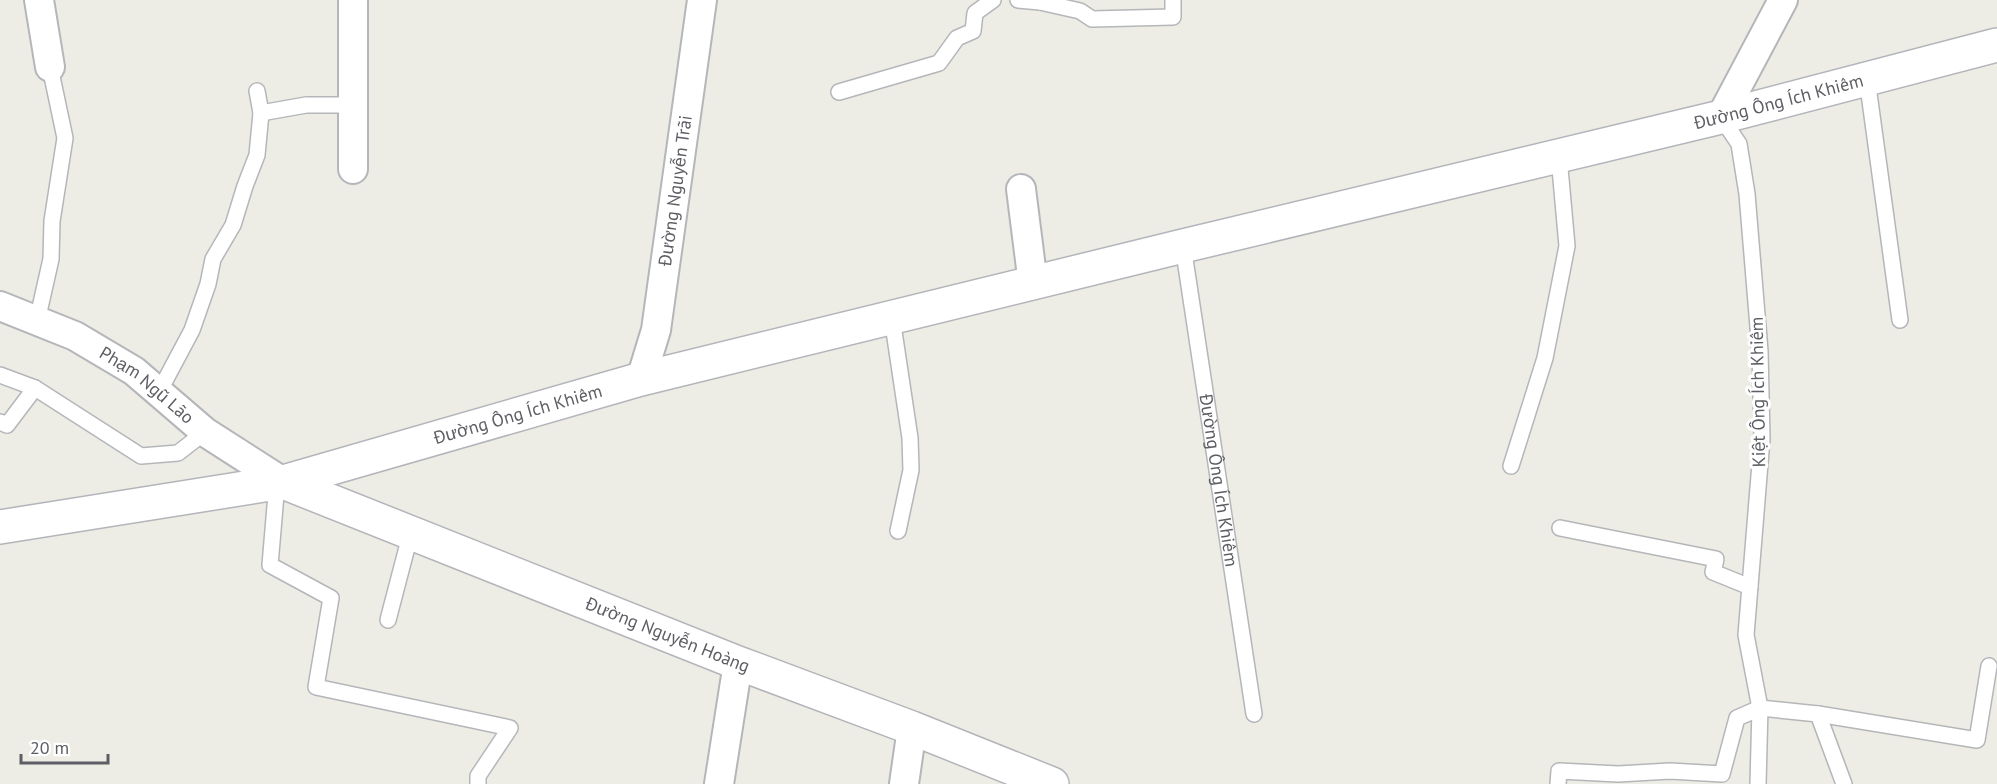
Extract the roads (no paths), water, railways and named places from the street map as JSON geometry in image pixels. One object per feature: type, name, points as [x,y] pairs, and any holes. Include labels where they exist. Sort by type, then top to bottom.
[{"type":"main road","name":"Đường Ông Ích Khiêm","points":[[0,527],[280,482],[641,379],[1183,246],[1559,157],[1997,45]]},
{"type":"main road","name":"Đường Nguyễn Hoàng","points":[[280,482],[1052,784]]},
{"type":"street","points":[[39,0],[50,68]]},
{"type":"street","points":[[353,0],[353,169]]},
{"type":"street","name":"Đường Nguyễn Trãi","points":[[641,379],[656,330],[702,0]]},
{"type":"street","points":[[1721,117],[1784,0]]},
{"type":"street","points":[[1020,189],[1033,284]]},
{"type":"street","name":"Phạm Ngũ Lão","points":[[0,306],[75,336],[134,371],[205,432],[280,482]]},
{"type":"street","points":[[718,784],[738,663]]},
{"type":"street","points":[[904,784],[912,728]]},
{"type":"lane","points":[[839,92],[939,63],[957,38],[973,31],[975,14],[993,0]]},
{"type":"lane","points":[[1018,0],[1040,1],[1080,11],[1092,20],[1173,17],[1173,0]]},
{"type":"lane","points":[[37,321],[51,259],[52,221],[66,138],[50,68]]},
{"type":"lane","points":[[1867,79],[1900,320]]},
{"type":"lane","points":[[159,392],[192,330],[208,284],[213,260],[233,225],[257,154],[261,113],[257,91]]},
{"type":"lane","points":[[261,113],[306,105],[353,105]]},
{"type":"lane","name":"Kiệt Ông Ích Khiêm","points":[[1721,117],[1739,144],[1747,194],[1760,351],[1762,438],[1746,635],[1760,708],[1758,784]]},
{"type":"lane","points":[[1511,466],[1545,358],[1567,246],[1559,157]]},
{"type":"lane","name":"Đường Ông Ích Khiêm","points":[[1183,246],[1254,714]]},
{"type":"lane","points":[[892,318],[910,438],[910,470],[898,531]]},
{"type":"lane","points":[[0,375],[35,388],[141,456],[178,453],[205,432]]},
{"type":"lane","points":[[0,422],[7,425],[35,388]]},
{"type":"lane","points":[[280,482],[270,565],[331,598],[316,687],[510,728],[478,776],[478,784]]},
{"type":"lane","points":[[1560,528],[1716,559],[1713,572],[1750,587]]},
{"type":"lane","points":[[388,620],[411,532]]},
{"type":"lane","points":[[1558,784],[1559,771],[1618,774],[1670,771],[1722,774],[1737,718],[1760,708],[1818,714],[1977,740],[1989,666]]},
{"type":"lane","points":[[1818,714],[1844,784]]}]
